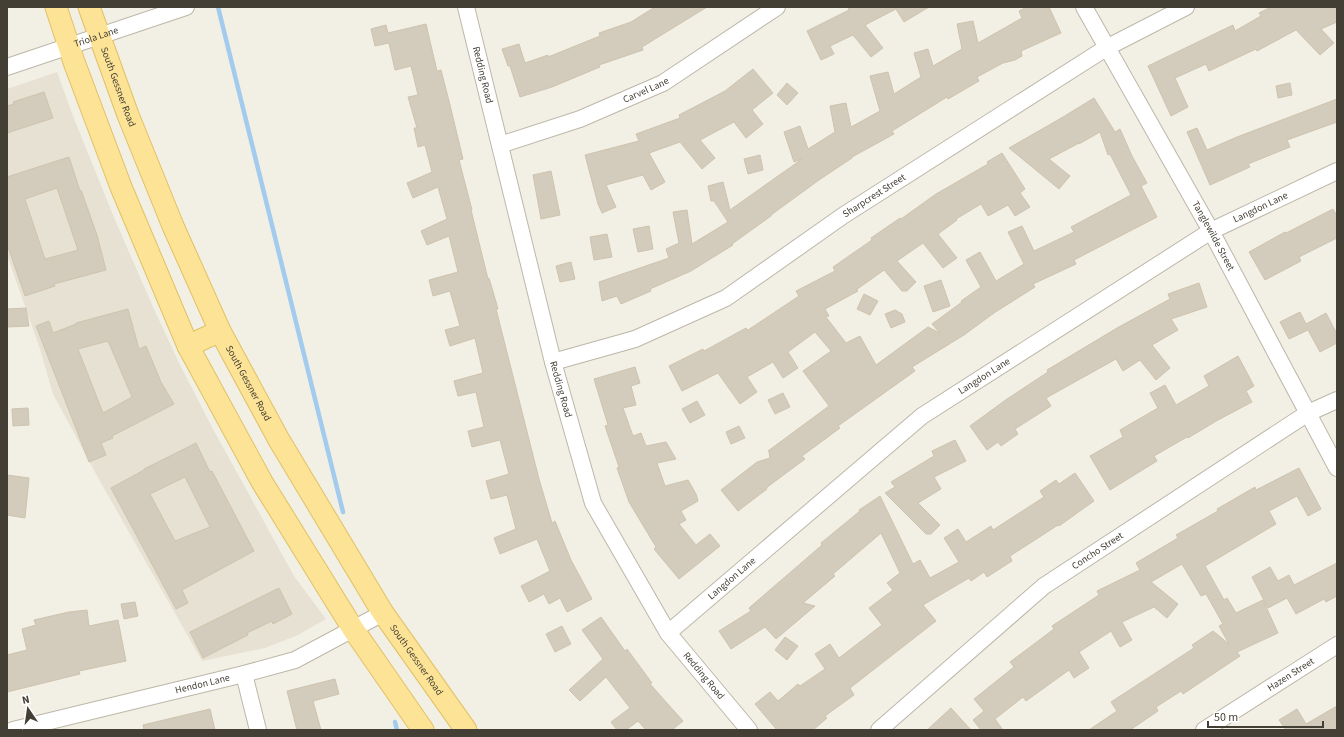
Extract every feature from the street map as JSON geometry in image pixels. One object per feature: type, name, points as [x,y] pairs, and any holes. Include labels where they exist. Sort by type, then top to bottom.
[{"type":"main road","points":[[56,7],[121,187],[188,346],[262,482],[353,629],[423,730]]},
{"type":"main road","name":"South Gessner Road","points":[[89,7],[128,115],[173,226],[220,331],[279,440],[383,613],[466,730]]},
{"type":"main road","points":[[188,346],[220,331]]},
{"type":"street","name":"Triola Lane","points":[[7,67],[186,7]]},
{"type":"street","name":"Redding Road","points":[[466,7],[553,362],[593,504],[668,633],[749,730]]},
{"type":"street","name":"Carvel Lane","points":[[500,145],[580,119],[663,83],[777,7]]},
{"type":"street","name":"Tanglewilde Street","points":[[1084,7],[1211,231],[1337,468]]},
{"type":"street","name":"Sharpcrest Street","points":[[553,362],[635,339],[726,298],[844,214],[1106,48],[1186,7]]},
{"type":"street","name":"Langdon Lane","points":[[668,633],[922,416],[1211,231],[1337,171]]},
{"type":"street","name":"Concho Street","points":[[879,730],[1044,586],[1308,413],[1337,400]]},
{"type":"street","name":"Hendon Lane","points":[[13,730],[44,727],[296,660],[383,613]]},
{"type":"street","name":"Hazen Street","points":[[1204,730],[1337,645]]},
{"type":"street","points":[[244,674],[258,730]]},
{"type":"shaded area","points":[[57,72],[115,220],[180,365],[214,431],[294,576],[326,619],[298,635],[265,648],[202,661],[96,474],[53,394],[40,349],[7,255],[7,89]]},
{"type":"building","points":[[655,7],[707,7],[642,47],[643,50],[599,65],[600,67],[552,87],[520,97],[510,66],[508,66],[502,49],[519,44],[525,63],[548,55],[548,57],[600,36],[599,33],[631,22]]},
{"type":"building","points":[[848,7],[929,7],[904,22],[896,9],[865,25],[883,48],[871,57],[853,35],[830,46],[834,54],[821,60],[807,31],[849,10]]},
{"type":"building","points":[[1027,7],[1049,7],[1061,33],[1021,51],[1022,56],[1015,60],[1003,63],[977,77],[979,81],[948,99],[947,97],[892,131],[894,134],[852,157],[771,215],[732,244],[733,245],[691,271],[650,289],[651,291],[621,304],[617,296],[602,301],[599,282],[669,258],[666,249],[679,243],[673,212],[687,210],[692,244],[728,222],[714,201],[711,201],[708,186],[723,182],[730,210],[802,159],[794,162],[784,132],[800,126],[808,149],[835,132],[830,106],[846,103],[851,127],[880,111],[870,76],[888,72],[894,94],[921,77],[914,53],[928,49],[933,66],[962,49],[957,24],[973,21],[978,43],[1022,18],[1019,11]]},
{"type":"building","points":[[1271,7],[1337,7],[1337,22],[1321,29],[1334,43],[1320,55],[1296,30],[1257,51],[1256,49],[1209,71],[1206,64],[1175,78],[1188,107],[1171,116],[1148,66],[1233,25],[1235,31],[1261,16],[1259,13]]},
{"type":"building","points":[[426,24],[437,71],[441,70],[450,105],[463,159],[459,160],[488,279],[489,278],[498,309],[496,309],[539,479],[552,523],[555,521],[571,560],[592,599],[567,612],[560,598],[549,604],[544,594],[529,602],[521,586],[550,571],[537,539],[500,554],[494,538],[516,529],[507,495],[491,499],[486,481],[509,474],[500,440],[472,447],[468,431],[484,427],[476,392],[458,396],[454,381],[483,373],[475,338],[450,346],[445,330],[460,326],[450,291],[433,296],[429,280],[458,272],[449,236],[427,245],[421,231],[447,219],[438,187],[413,198],[407,183],[432,172],[425,145],[418,147],[414,128],[417,128],[408,97],[418,95],[411,66],[395,70],[389,43],[375,46],[371,29],[386,25],[388,33]]},
{"type":"building","points":[[753,69],[773,93],[752,110],[763,124],[746,138],[734,122],[700,140],[715,158],[702,169],[680,142],[649,153],[665,182],[651,190],[643,175],[606,185],[616,207],[602,213],[598,204],[585,155],[639,141],[636,134],[680,118],[679,115],[725,91]]},
{"type":"building","points":[[787,83],[798,93],[787,105],[777,95]]},
{"type":"building","points":[[1290,83],[1292,95],[1278,98],[1276,86]]},
{"type":"building","points":[[44,92],[53,118],[7,133],[7,106],[14,104],[13,102]]},
{"type":"building","points":[[1094,98],[1115,132],[1120,129],[1132,156],[1147,183],[1141,186],[1157,217],[1074,260],[1076,264],[1033,284],[1035,287],[994,313],[964,335],[912,367],[915,371],[838,426],[840,428],[802,456],[805,459],[738,511],[721,490],[757,462],[770,458],[769,452],[771,451],[768,451],[829,406],[803,371],[831,351],[815,332],[788,352],[798,368],[783,378],[773,362],[747,377],[757,392],[740,404],[718,373],[682,391],[669,366],[703,349],[704,351],[746,328],[748,330],[799,296],[796,291],[835,271],[833,267],[872,240],[871,238],[936,194],[988,164],[987,162],[1002,153],[1025,189],[1020,193],[1030,207],[1015,216],[1008,205],[988,216],[981,204],[956,219],[957,220],[938,234],[957,258],[943,268],[923,243],[897,261],[916,282],[907,291],[902,291],[884,270],[856,290],[858,291],[825,309],[829,316],[826,317],[846,343],[860,336],[876,365],[928,327],[940,333],[932,324],[981,287],[966,260],[980,252],[996,281],[1024,264],[1008,232],[1022,226],[1034,251],[1074,232],[1071,227],[1131,195],[1110,154],[1108,155],[1100,132],[1049,159],[1070,176],[1059,189],[1009,148]]},
{"type":"building","points":[[1337,99],[1337,122],[1287,140],[1290,147],[1248,164],[1250,167],[1210,185],[1187,132],[1197,128],[1207,150]]},
{"type":"building","points":[[760,155],[763,170],[748,174],[744,159]]},
{"type":"building","points":[[69,157],[97,235],[106,270],[54,284],[55,286],[25,296],[7,244],[7,177]],"holes":[[[57,188],[78,250],[45,259],[25,199]]]},
{"type":"building","points":[[551,171],[560,215],[541,219],[533,175]]},
{"type":"building","points":[[1333,209],[1337,216],[1337,238],[1299,257],[1301,261],[1265,280],[1249,252],[1285,232],[1286,233]]},
{"type":"building","points":[[649,226],[653,249],[638,252],[633,229]]},
{"type":"building","points":[[607,234],[612,257],[594,260],[590,237]]},
{"type":"building","points":[[571,262],[575,279],[560,282],[556,266]]},
{"type":"building","points":[[941,280],[950,306],[933,312],[924,286]]},
{"type":"building","points":[[1199,283],[1207,307],[1171,319],[1178,330],[1152,345],[1170,368],[1156,380],[1140,360],[1123,371],[1116,359],[1046,398],[1051,406],[1015,429],[1018,434],[1001,446],[998,442],[987,450],[970,426],[1048,372],[1047,370],[1117,328],[1170,299],[1168,294]]},
{"type":"building","points":[[864,294],[878,301],[870,315],[857,309]]},
{"type":"building","points":[[26,308],[29,326],[7,327],[7,309]]},
{"type":"building","points":[[128,309],[139,349],[146,346],[161,382],[174,404],[112,436],[113,438],[101,443],[106,455],[89,462],[36,326],[49,321],[53,333],[76,323]],"holes":[[[108,341],[132,397],[103,413],[78,349]]]},
{"type":"building","points":[[895,310],[902,314],[905,322],[891,328],[885,314]]},
{"type":"building","points":[[1300,312],[1306,324],[1326,313],[1337,334],[1337,343],[1320,352],[1308,330],[1289,339],[1280,322]]},
{"type":"building","points":[[1238,356],[1254,386],[1246,391],[1252,402],[1154,456],[1157,461],[1110,490],[1090,456],[1123,437],[1120,430],[1158,408],[1150,393],[1165,385],[1176,405],[1209,386],[1204,376]]},
{"type":"building","points":[[635,367],[640,383],[631,386],[636,405],[623,408],[633,436],[641,433],[646,446],[666,442],[676,459],[657,463],[665,486],[688,480],[696,494],[698,501],[681,511],[686,520],[679,524],[696,545],[710,534],[720,546],[679,579],[654,549],[656,547],[629,502],[617,468],[619,467],[605,426],[608,425],[594,379]]},
{"type":"building","points":[[783,393],[790,407],[775,414],[768,400]]},
{"type":"building","points":[[697,401],[705,415],[690,423],[682,409]]},
{"type":"building","points":[[28,408],[29,425],[13,426],[12,409]]},
{"type":"building","points":[[739,426],[745,438],[731,444],[726,432]]},
{"type":"building","points":[[955,440],[966,461],[934,477],[941,489],[918,503],[940,525],[931,534],[926,534],[885,493],[895,487],[891,482],[934,456],[932,451]]},
{"type":"building","points":[[196,443],[210,472],[212,471],[254,551],[182,590],[188,603],[176,609],[111,488],[144,469]],"holes":[[[185,477],[210,527],[175,541],[150,494]]]},
{"type":"building","points":[[1299,468],[1321,509],[1308,516],[1297,496],[1269,511],[1276,524],[1205,566],[1224,600],[1227,598],[1236,613],[1263,600],[1278,633],[1237,652],[1240,656],[1183,694],[1181,691],[1156,707],[1158,711],[1130,730],[1089,730],[1117,711],[1111,702],[1194,648],[1192,645],[1213,631],[1229,644],[1219,626],[1223,624],[1206,594],[1201,596],[1182,564],[1151,582],[1178,604],[1167,618],[1154,607],[1122,622],[1132,640],[1120,647],[1111,631],[1079,652],[1089,668],[1074,678],[1069,670],[1026,701],[1023,697],[995,719],[1003,730],[981,730],[973,720],[984,711],[974,699],[1014,667],[1010,662],[1054,629],[1052,626],[1099,595],[1097,591],[1140,570],[1136,563],[1178,538],[1176,535],[1218,511],[1217,509],[1255,487],[1256,490]]},
{"type":"building","points":[[1075,473],[1094,501],[1059,526],[1058,525],[1010,556],[1012,561],[987,577],[984,572],[971,581],[969,578],[923,605],[936,621],[850,688],[854,695],[825,716],[827,718],[813,730],[777,730],[755,704],[770,692],[778,701],[798,684],[800,686],[825,669],[815,654],[830,644],[839,658],[882,625],[869,608],[893,590],[887,583],[900,573],[881,533],[833,574],[835,576],[803,603],[815,606],[776,639],[765,627],[731,649],[719,631],[751,611],[749,608],[822,545],[821,543],[860,511],[859,510],[880,496],[913,564],[920,560],[930,578],[959,562],[944,538],[958,529],[966,542],[991,526],[993,530],[1044,497],[1040,491],[1056,480],[1059,484]]},
{"type":"building","points":[[7,475],[29,478],[25,518],[7,515]]},
{"type":"building","points":[[1337,563],[1337,596],[1326,602],[1324,599],[1296,614],[1287,598],[1268,608],[1252,577],[1270,567],[1278,581],[1289,575],[1294,585]]},
{"type":"building","points":[[279,588],[292,614],[273,624],[272,621],[247,633],[248,635],[203,658],[190,632]]},
{"type":"building","points":[[135,602],[138,616],[124,619],[121,604]]},
{"type":"building","points":[[87,610],[89,626],[118,620],[126,661],[79,671],[80,674],[7,692],[7,655],[27,650],[22,629],[36,625],[34,620],[69,612]]},
{"type":"building","points":[[601,617],[625,651],[627,649],[652,683],[650,684],[683,721],[672,730],[646,730],[638,721],[626,730],[617,730],[611,722],[630,708],[606,677],[580,701],[569,690],[603,659],[582,630]]},
{"type":"building","points":[[562,626],[571,644],[555,652],[546,634]]},
{"type":"building","points":[[785,637],[798,646],[787,660],[775,650]]},
{"type":"building","points":[[335,679],[339,694],[313,701],[321,730],[297,730],[287,691]]},
{"type":"building","points":[[1337,706],[1337,730],[1286,730],[1279,720],[1297,709],[1306,724]]},
{"type":"building","points":[[951,708],[971,730],[927,730]]},
{"type":"building","points":[[210,709],[215,730],[144,730],[143,725]]},
{"type":"waterway","points":[[218,7],[343,512]]},
{"type":"waterway","points":[[395,722],[397,730]]}]
